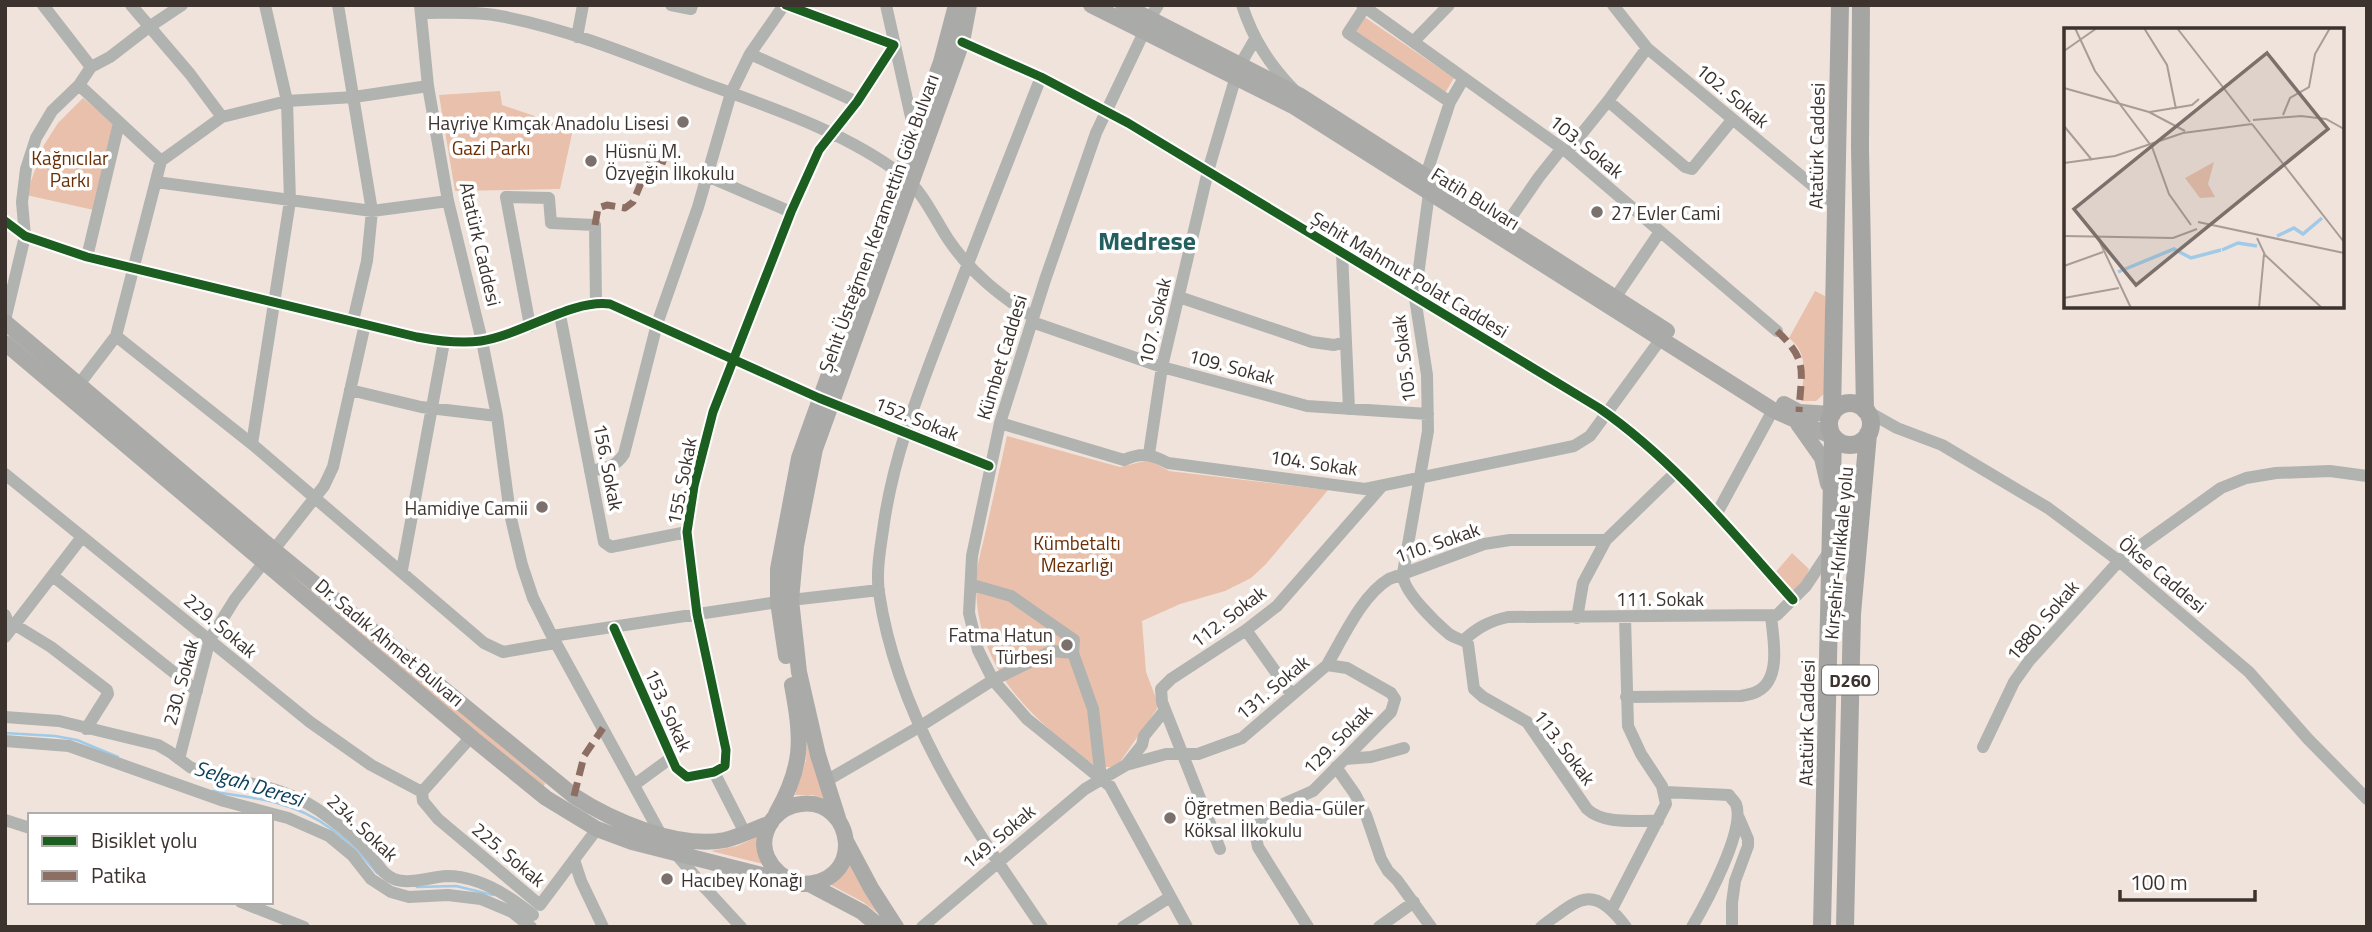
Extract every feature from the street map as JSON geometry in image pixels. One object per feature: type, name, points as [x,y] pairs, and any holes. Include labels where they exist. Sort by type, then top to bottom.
[{"type":"highway","name":"Atatürk Caddesi","points":[[1832,414],[1840,5]]},
{"type":"highway","points":[[1861,5],[1860,147],[1865,410],[1870,421],[1868,434],[1858,443],[1845,444],[1833,437],[1829,425],[1832,414],[1841,405],[1854,404],[1865,410]]},
{"type":"highway","name":"Kırşehir-Kırıkkale yolu","points":[[1845,927],[1852,614],[1868,434]]},
{"type":"highway","name":"Atatürk Caddesi","points":[[1822,927],[1833,437]]},
{"type":"main road","name":"Şehit Üsteğmen Keramettin Gök Bulvarı","points":[[907,179],[915,135],[942,62],[956,5]]},
{"type":"main road","name":"Şehit Üsteğmen Keramettin Gök Bulvarı","points":[[773,820],[797,768],[800,740],[785,601],[825,400],[961,42],[969,5]]},
{"type":"main road","name":"Fatih Bulvarı","points":[[1090,5],[1151,18]]},
{"type":"main road","name":"Fatih Bulvarı","points":[[1123,5],[1151,18],[1238,70],[1773,410],[1797,417],[1832,414]]},
{"type":"main road","name":"Fatih Bulvarı","points":[[1238,70],[1299,95],[1797,417],[1833,437]]},
{"type":"main road","points":[[5,344],[7,322]]},
{"type":"main road","name":"Dr. Sadık Ahmet Bulvarı","points":[[7,322],[80,383],[471,737],[553,803],[597,830],[632,842],[804,884]]},
{"type":"main road","name":"Dr. Sadık Ahmet Bulvarı","points":[[5,344],[563,789],[613,819],[700,841],[726,839],[773,820]]},
{"type":"main road","points":[[1832,501],[1822,458],[1797,417],[1822,404],[1834,389]]},
{"type":"main road","name":"Şehit Üsteğmen Keramettin Gök Bulvarı","points":[[785,601],[799,672],[838,821]]},
{"type":"main road","points":[[880,927],[862,912],[776,872],[767,856],[766,837],[773,820],[787,808],[805,803],[831,811],[871,888],[896,927]]},
{"type":"main road","points":[[804,884],[820,882],[836,871],[846,854],[846,841]]},
{"type":"street","points":[[43,5],[91,67]]},
{"type":"street","points":[[131,5],[190,74],[222,117]]},
{"type":"street","points":[[7,322],[25,236],[22,202],[26,169],[36,138],[52,110],[79,85],[91,67],[110,57],[182,5]]},
{"type":"street","points":[[252,444],[290,201],[287,102],[265,5]]},
{"type":"street","name":"230. Sokak","points":[[179,760],[210,639],[234,599],[315,498],[333,467],[350,390],[372,211],[338,5]]},
{"type":"street","points":[[577,37],[583,5]]},
{"type":"street","points":[[671,5],[691,9],[692,5]]},
{"type":"street","points":[[590,471],[611,467],[618,463],[624,454],[657,324],[707,176],[731,93],[750,54],[785,5],[894,45]]},
{"type":"street","points":[[886,5],[915,135]]},
{"type":"street","points":[[1242,5],[1255,39],[1273,67],[1299,95]]},
{"type":"street","points":[[1413,41],[1449,5]]},
{"type":"street","name":"102. Sokak","points":[[1614,5],[1647,48],[1836,205]]},
{"type":"street","points":[[1363,6],[1348,33],[1450,102]]},
{"type":"street","name":"103. Sokak","points":[[1363,6],[1565,150],[1777,331]]},
{"type":"street","points":[[421,9],[497,10],[577,37],[731,93],[833,134],[907,179]]},
{"type":"street","name":"Atatürk Caddesi","points":[[421,9],[428,86],[448,201],[497,415],[516,542],[533,598],[660,833]]},
{"type":"street","name":"Kümbet Caddesi","points":[[1151,18],[1105,111],[1070,204],[1032,320],[989,466],[968,593],[972,629],[981,658],[993,680],[1004,695],[1043,734],[1110,786],[1186,927]]},
{"type":"street","name":"107. Sokak","points":[[1149,454],[1162,367],[1208,171],[1238,70],[1255,39]]},
{"type":"street","name":"Şehit Mahmut Polat Caddesi","points":[[961,42],[1041,77],[1105,111],[1608,414],[1675,473],[1793,600]]},
{"type":"street","name":"155. Sokak","points":[[697,614],[687,531],[694,486],[713,412],[791,212],[819,150],[857,102],[894,45]]},
{"type":"street","points":[[1505,226],[1539,177],[1608,101],[1647,48]]},
{"type":"street","points":[[750,54],[857,102]]},
{"type":"street","points":[[1041,77],[904,432],[886,508],[879,554],[879,590],[894,658],[919,727],[956,797],[1042,927]]},
{"type":"street","points":[[1426,175],[1450,102],[1464,78]]},
{"type":"street","points":[[79,85],[161,161]]},
{"type":"street","points":[[80,383],[116,335],[161,161],[222,117],[287,102],[355,97],[428,86]]},
{"type":"street","points":[[1608,101],[1685,167],[1692,169],[1732,120]]},
{"type":"street","points":[[87,257],[119,123]]},
{"type":"street","points":[[707,176],[791,212]]},
{"type":"street","name":"109. Sokak","points":[[907,179],[968,265],[987,285],[1032,320],[1162,367],[1307,406],[1428,414]]},
{"type":"street","points":[[156,182],[372,211],[448,201]]},
{"type":"street","name":"105. Sokak","points":[[1419,479],[1428,431],[1428,414],[1427,375],[1415,298],[1429,193]]},
{"type":"street","points":[[5,221],[25,236],[87,257],[134,269],[444,342],[482,341],[530,326],[596,303],[595,225],[551,223],[549,198],[506,197],[530,326]]},
{"type":"street","points":[[1615,298],[1659,233]]},
{"type":"street","points":[[1342,253],[1349,409]]},
{"type":"street","points":[[1179,296],[1312,342],[1334,345],[1346,342]]},
{"type":"street","name":"152. Sokak","points":[[596,303],[621,307],[825,400],[989,466]]},
{"type":"street","name":"156. Sokak","points":[[560,315],[604,542],[611,547],[687,531]]},
{"type":"street","points":[[116,335],[252,444],[494,650],[503,652],[614,628],[697,614],[879,590]]},
{"type":"street","name":"104. Sokak","points":[[1000,423],[1125,460],[1136,454],[1149,454],[1168,463],[1365,489],[1574,446],[1590,436],[1608,414],[1660,340]]},
{"type":"street","points":[[402,570],[444,342]]},
{"type":"street","points":[[350,390],[432,408],[497,415]]},
{"type":"street","points":[[1716,515],[1773,410]]},
{"type":"street","name":"Ökse Caddesi","points":[[1865,410],[1897,428],[1942,445],[2048,508],[2119,561],[2249,672],[2308,739],[2367,799]]},
{"type":"street","points":[[1868,434],[1897,428]]},
{"type":"street","name":"1880. Sokak","points":[[1983,747],[2014,682],[2119,561],[2221,488],[2246,478],[2276,473],[2330,471],[2367,476]]},
{"type":"street","points":[[1577,618],[1583,583],[1606,540],[1675,473]]},
{"type":"street","name":"229. Sokak","points":[[5,474],[346,750],[422,792]]},
{"type":"street","points":[[1419,479],[1403,573],[1405,588],[1451,635],[1464,640]]},
{"type":"street","name":"112. Sokak","points":[[1126,765],[1165,710],[1160,695],[1166,684],[1277,606],[1382,486]]},
{"type":"street","points":[[5,637],[82,537]]},
{"type":"street","name":"110. Sokak","points":[[1327,665],[1369,595],[1378,585],[1403,573],[1484,544],[1510,540],[1606,540]]},
{"type":"street","points":[[1626,697],[1741,696],[1759,691],[1768,682],[1774,664],[1771,616],[1777,615],[1793,600],[1831,550]]},
{"type":"street","points":[[53,576],[197,691]]},
{"type":"street","points":[[976,586],[1011,596],[1074,640],[1073,653],[1093,709],[1101,778],[1126,765]]},
{"type":"street","name":"153. Sokak","points":[[614,628],[671,758],[676,768],[687,777],[714,772],[725,766],[726,750],[697,614]]},
{"type":"street","points":[[5,615],[7,620],[59,653],[107,690],[86,729]]},
{"type":"street","name":"111. Sokak","points":[[1464,640],[1492,620],[1508,617],[1771,616]]},
{"type":"street","points":[[1612,909],[1665,809],[1665,792],[1628,726],[1625,617]]},
{"type":"street","points":[[1246,630],[1292,695]]},
{"type":"street","name":"113. Sokak","points":[[1464,640],[1471,648],[1471,679],[1474,689],[1527,722],[1594,816],[1604,819],[1658,821]]},
{"type":"street","points":[[826,781],[993,680],[1052,652],[1073,653]]},
{"type":"street","name":"131. Sokak","points":[[1126,765],[1150,757],[1198,754],[1242,737],[1327,665],[1347,668],[1363,675],[1386,689],[1395,699]]},
{"type":"street","name":"129. Sokak","points":[[1308,927],[1258,847],[1255,831],[1267,811],[1312,791],[1391,712],[1395,699]]},
{"type":"street","points":[[1165,710],[1220,849]]},
{"type":"street","name":"234. Sokak","points":[[5,718],[45,719],[158,745],[203,773],[288,792],[313,806],[351,837],[372,857],[382,872],[391,878],[402,881],[449,876],[472,880],[499,891],[533,917]]},
{"type":"street","points":[[422,792],[471,737]]},
{"type":"street","points":[[5,741],[69,746],[224,801],[269,813]]},
{"type":"street","points":[[1404,748],[1340,763],[1366,815],[1381,859],[1431,927]]},
{"type":"street","points":[[634,785],[671,758]]},
{"type":"street","points":[[714,772],[745,833]]},
{"type":"street","name":"149. Sokak","points":[[922,927],[1101,778]]},
{"type":"street","name":"225. Sokak","points":[[422,792],[424,801],[438,820],[533,917],[597,830]]},
{"type":"street","points":[[1665,792],[1729,795],[1736,803],[1735,834],[1730,849],[1692,927]]},
{"type":"street","points":[[273,814],[288,818],[336,841],[372,879],[391,892],[409,897],[448,895],[481,899],[512,912],[533,917]]},
{"type":"street","points":[[1732,927],[1735,881],[1748,846],[1748,839],[1737,814]]},
{"type":"street","points":[[5,820],[28,827]]},
{"type":"street","points":[[676,853],[741,927]]},
{"type":"street","points":[[574,860],[603,927]]},
{"type":"street","points":[[1123,927],[1170,897]]},
{"type":"street","points":[[1541,927],[1578,901],[1597,900],[1612,909],[1626,927]]},
{"type":"street","points":[[1378,927],[1414,902]]},
{"type":"street","points":[[246,904],[304,927]]},
{"type":"green space","points":[[1363,16],[1454,78],[1445,93],[1354,32]]},
{"type":"green space","name":"Gazi Parkı","points":[[500,91],[502,105],[573,129],[560,189],[455,191],[439,95]]},
{"type":"green space","name":"Kağnıcılar Parkı","points":[[83,98],[113,123],[94,210],[26,195],[44,145],[58,123]]},
{"type":"green space","points":[[1815,291],[1825,296],[1827,383],[1825,393],[1816,401],[1801,401],[1803,359],[1796,344],[1789,338]]},
{"type":"green space","name":"Kümbetaltı Mezarlığı","points":[[1007,436],[1120,467],[1149,460],[1169,471],[1328,490],[1251,578],[1225,591],[1180,604],[1142,621],[1146,672],[1159,706],[1120,762],[1111,767],[1097,767],[1032,713],[999,670],[987,645],[979,618],[977,574]]},
{"type":"green space","points":[[1792,553],[1809,569],[1794,591],[1775,573]]},
{"type":"green space","points":[[276,558],[545,783],[543,789],[272,562]]},
{"type":"green space","points":[[807,740],[826,799],[812,795],[795,795],[806,760]]},
{"type":"green space","points":[[759,836],[763,864],[711,851],[737,846]]},
{"type":"green space","points":[[850,862],[883,917],[863,902],[831,885]]},
{"type":"waterway","name":"Selgah Deresi","points":[[5,733],[77,740],[118,757]]},
{"type":"waterway","name":"Selgah Deresi","points":[[213,791],[269,801],[307,814],[345,839],[377,873]]},
{"type":"waterway","name":"Selgah Deresi","points":[[417,887],[456,886],[493,895]]},
{"type":"marked path","points":[[595,225],[598,208],[607,205],[625,208],[633,202],[652,157],[707,176]]},
{"type":"marked path","points":[[1777,331],[1799,359],[1799,412]]},
{"type":"marked path","points":[[574,796],[584,756],[603,728]]},
{"type":"cycle path","points":[[614,628],[676,768],[687,777],[714,772],[725,766],[726,750],[697,614],[687,532],[694,486],[713,412],[791,212],[819,150],[857,102],[894,45],[786,5]]},
{"type":"cycle path","points":[[962,42],[1041,77],[1128,123],[1599,408],[1678,474],[1793,600]]},
{"type":"cycle path","points":[[5,221],[25,236],[87,257],[433,340],[481,341],[579,307],[610,304],[819,398],[989,466]]},
{"type":"place","name":"Hayriye Kımçak Anadolu Lisesi","points":[[683,122]]},
{"type":"place","name":"Hüsnü M. Özyeğin İlkokulu","points":[[591,161]]},
{"type":"place","name":"27 Evler Cami","points":[[1597,212]]},
{"type":"place","name":"Hamidiye Camii","points":[[542,507]]},
{"type":"place","name":"Fatma Hatun Türbesi","points":[[1067,645]]},
{"type":"place","name":"Öğretmen Bedia-Güler Köksal İlkokulu","points":[[1170,818]]},
{"type":"place","name":"Hacıbey Konağı","points":[[667,879]]},
{"type":"district","name":"Medrese","points":[[1147,240]]}]
